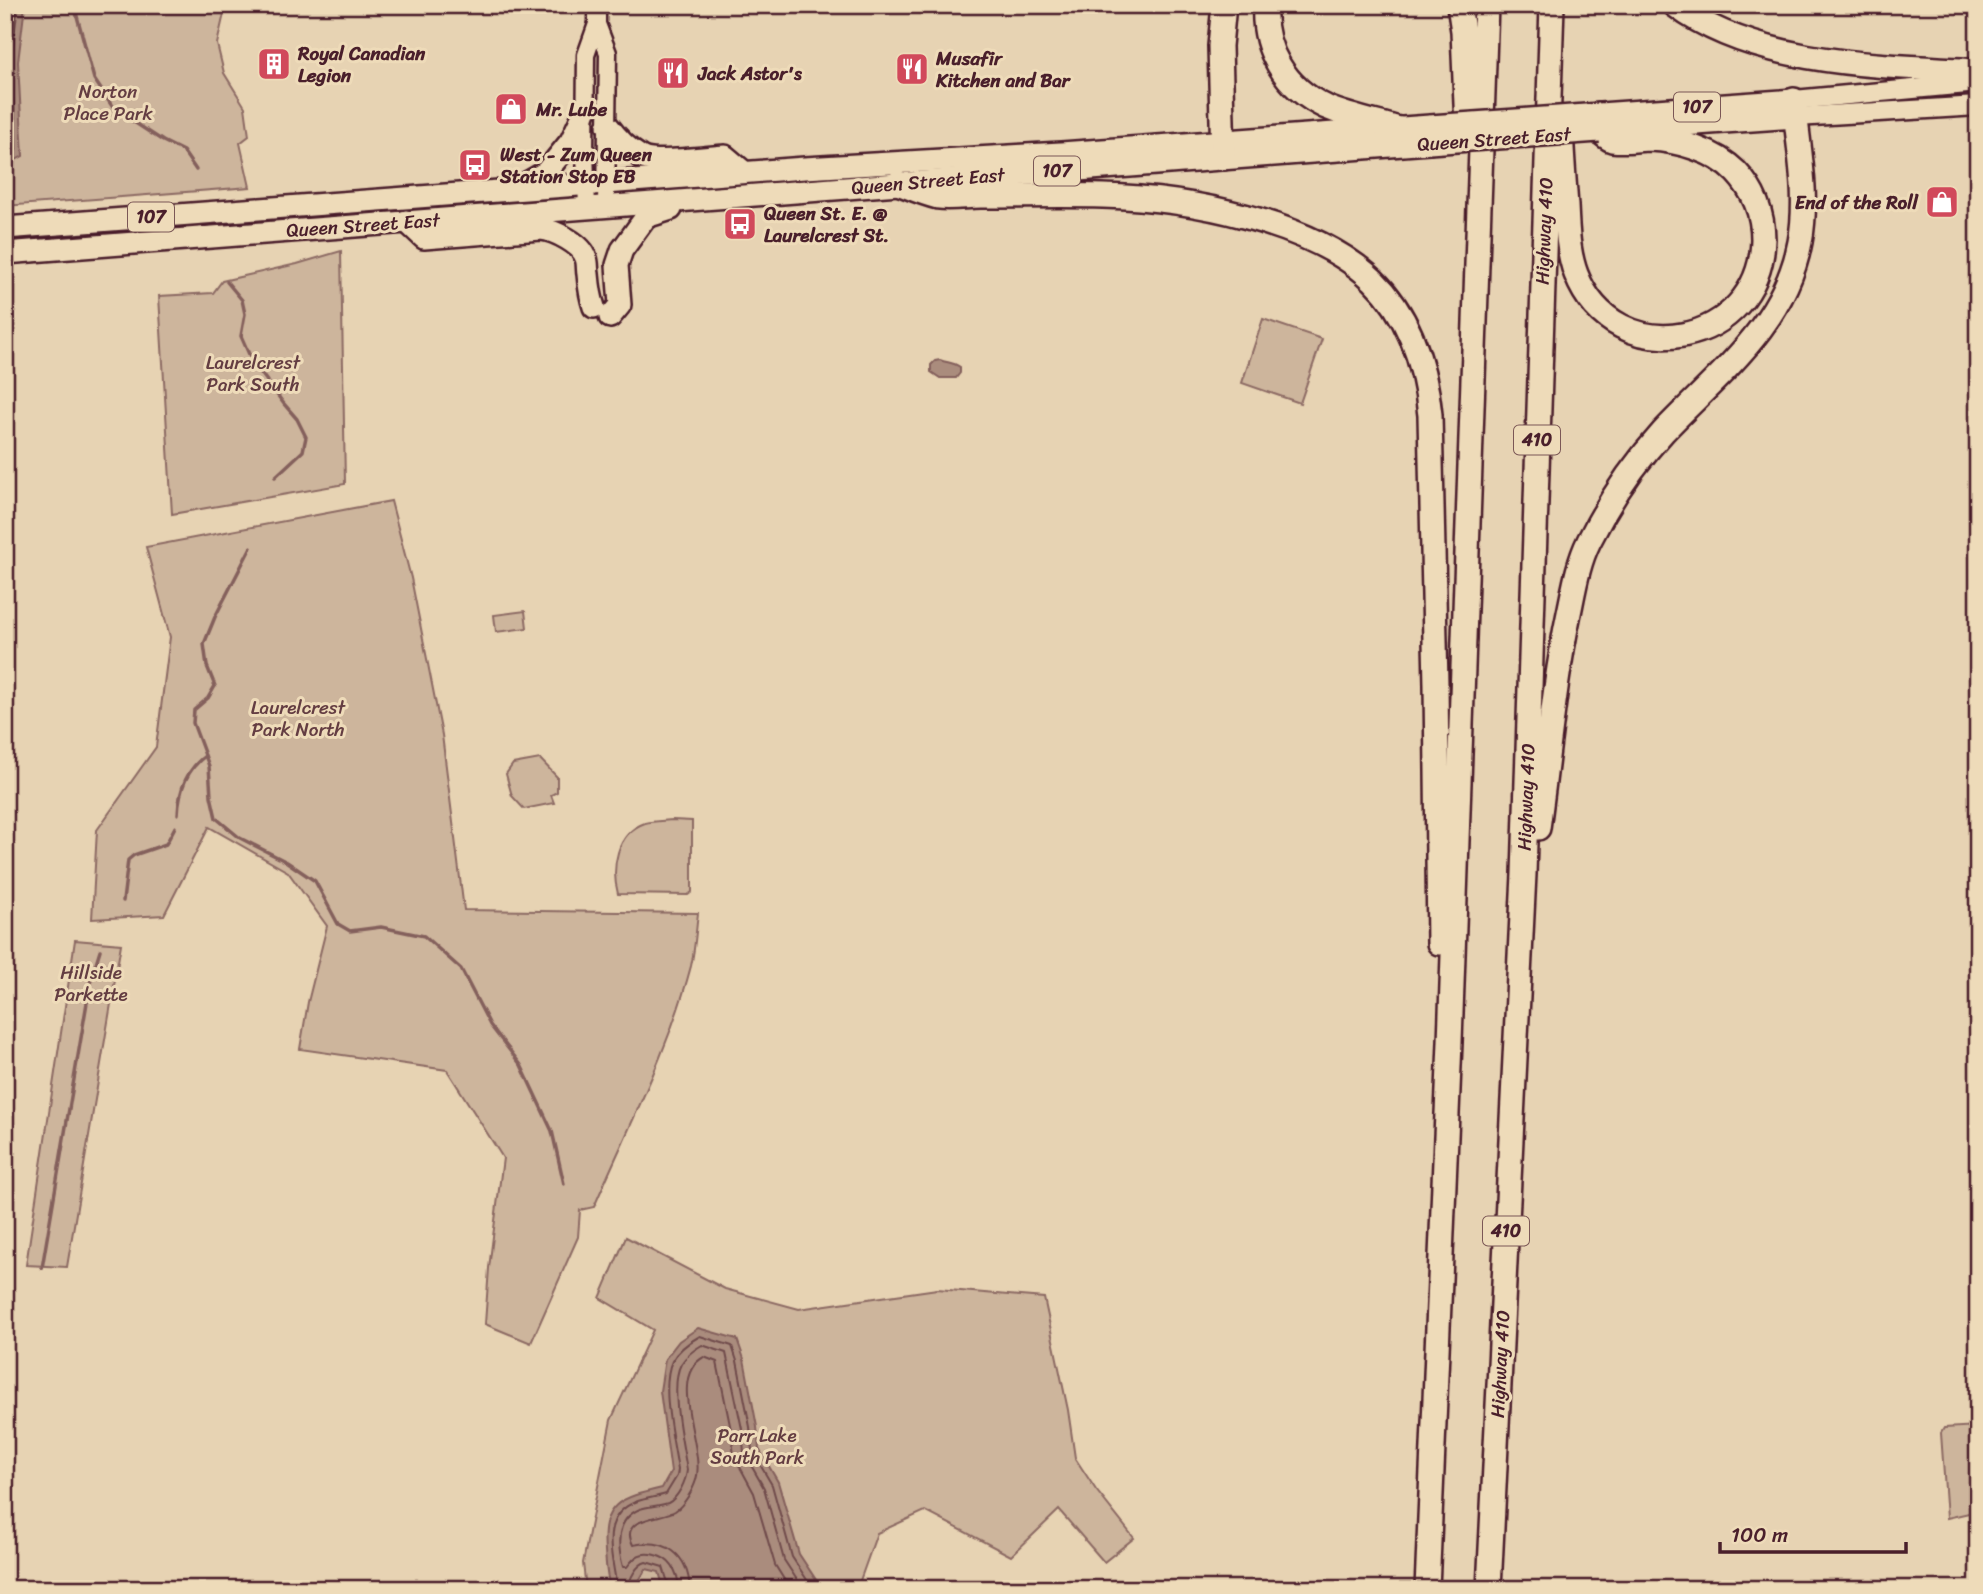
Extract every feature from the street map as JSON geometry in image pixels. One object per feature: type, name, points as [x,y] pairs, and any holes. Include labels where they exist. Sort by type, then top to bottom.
[{"type":"highway","points":[[1223,150],[1220,46],[1224,5]]},
{"type":"highway","points":[[1265,5],[1264,23],[1269,48],[1276,62],[1295,85],[1326,107],[1399,129]]},
{"type":"highway","points":[[1460,5],[1470,180],[1478,206]]},
{"type":"highway","points":[[1427,1589],[1450,1042],[1486,5]]},
{"type":"highway","name":"Highway 410","points":[[1489,1589],[1524,874],[1552,5]]},
{"type":"highway","points":[[1675,5],[1727,35],[1788,53],[1901,67],[1978,71]]},
{"type":"highway","points":[[1550,50],[1561,94],[1568,236],[1576,272],[1583,288],[1607,317],[1640,333],[1675,337],[1695,333],[1722,320],[1746,295],[1759,267],[1762,223],[1758,204],[1749,188],[1723,161],[1701,150],[1660,140],[1612,140],[1600,123]]},
{"type":"highway","points":[[1524,874],[1536,846],[1562,648],[1577,577],[1587,545],[1614,495],[1635,465],[1662,433],[1757,335],[1785,291],[1800,242],[1804,210],[1795,108]]},
{"type":"highway","points":[[898,183],[939,197],[1128,197],[1175,202],[1241,216],[1329,249],[1374,281],[1399,314],[1418,353],[1428,391],[1430,415],[1436,671],[1439,1016],[1450,1042]]},
{"type":"main road","name":"Queen Street East","points":[[5,229],[744,172],[1223,150],[1600,123],[1795,108],[1978,83]]},
{"type":"main road","name":"Queen Street East","points":[[1795,108],[1978,106]]},
{"type":"main road","points":[[514,190],[546,173],[571,141],[585,111]]},
{"type":"main road","points":[[608,126],[641,157],[656,160],[725,156],[744,172]]},
{"type":"main road","name":"Queen Street East","points":[[5,253],[898,183],[1399,129],[1430,135]]},
{"type":"main road","points":[[405,221],[424,238],[541,229],[559,234],[583,252],[590,294],[602,312],[620,305],[617,265],[619,257],[646,217],[701,199]]},
{"type":"street","points":[[597,5],[597,24],[586,55],[585,111],[597,183],[597,207]]},
{"type":"street","points":[[597,24],[608,53],[608,126],[597,183]]},
{"type":"green space","name":"Norton Place Park","points":[[5,5],[226,5],[217,44],[224,73],[245,107],[249,136],[240,143],[250,187],[5,206]]},
{"type":"green space","name":"Laurelcrest Park South","points":[[341,251],[345,484],[172,514],[159,296],[213,293],[222,281]]},
{"type":"green space","points":[[1263,319],[1322,339],[1300,403],[1242,383]]},
{"type":"green space","name":"Laurelcrest Park North","points":[[391,501],[411,578],[442,735],[464,910],[698,913],[691,966],[660,1058],[594,1207],[580,1210],[578,1237],[531,1343],[485,1324],[503,1158],[447,1070],[300,1049],[308,1002],[327,926],[288,872],[209,827],[164,915],[92,919],[97,830],[156,747],[170,637],[146,547]]},
{"type":"green space","points":[[525,611],[527,628],[496,632],[494,615]]},
{"type":"green space","points":[[540,759],[557,777],[557,792],[551,795],[554,803],[524,809],[512,796],[506,774],[513,764]]},
{"type":"green space","points":[[692,821],[692,892],[688,895],[618,894],[615,873],[622,843],[635,828],[645,823]]},
{"type":"green space","name":"Hillside Parkette","points":[[75,940],[121,944],[67,1267],[26,1265]]},
{"type":"green space","name":"Parr Lake South Park","points":[[626,1237],[725,1289],[799,1309],[937,1289],[1044,1298],[1068,1410],[1075,1458],[1134,1538],[1104,1562],[1059,1510],[1011,1556],[925,1511],[877,1533],[857,1589],[586,1589],[583,1563],[611,1420],[653,1330],[600,1298]]},
{"type":"green space","points":[[1978,1426],[1978,1511],[1947,1518],[1941,1433],[1944,1428]]},
{"type":"water","points":[[5,5],[25,5],[18,62],[23,156],[5,166]]},
{"type":"water","points":[[940,360],[960,367],[956,378],[940,378],[931,372],[931,365]]},
{"type":"water","points":[[698,1328],[737,1339],[744,1359],[759,1449],[778,1482],[799,1554],[820,1586],[819,1589],[664,1589],[659,1572],[646,1569],[634,1589],[611,1589],[607,1575],[606,1522],[616,1505],[635,1495],[662,1488],[671,1472],[660,1391],[665,1359],[679,1341]]},
{"type":"waterway","points":[[74,5],[94,79],[114,109],[183,151],[196,170]]},
{"type":"waterway","points":[[227,282],[242,300],[245,314],[241,336],[252,361],[297,419],[306,437],[303,451],[275,477]]},
{"type":"waterway","points":[[251,547],[204,644],[207,666],[215,686],[208,698],[194,710],[193,723],[209,766],[216,818],[240,838],[287,862],[315,881],[338,924],[350,931],[381,927],[424,936],[461,969],[490,1025],[521,1065],[552,1131],[564,1184]]},
{"type":"waterway","points":[[178,814],[185,782],[193,768],[205,756]]},
{"type":"waterway","points":[[123,901],[128,860],[134,855],[166,844],[175,827]]},
{"type":"waterway","points":[[42,1268],[91,979],[100,950]]},
{"type":"place","name":"Royal Canadian Legion","points":[[274,64]]},
{"type":"place","name":"Musafir Kitchen and Bar","points":[[912,69]]},
{"type":"place","name":"Jack Astor's","points":[[673,73]]},
{"type":"place","name":"Mr. Lube","points":[[511,109]]},
{"type":"place","name":"West - Zum Queen Station Stop EB","points":[[475,165]]},
{"type":"place","name":"End of the Roll","points":[[1942,202]]},
{"type":"place","name":"Queen St. E. @ Laurelcrest St.","points":[[740,224]]}]
